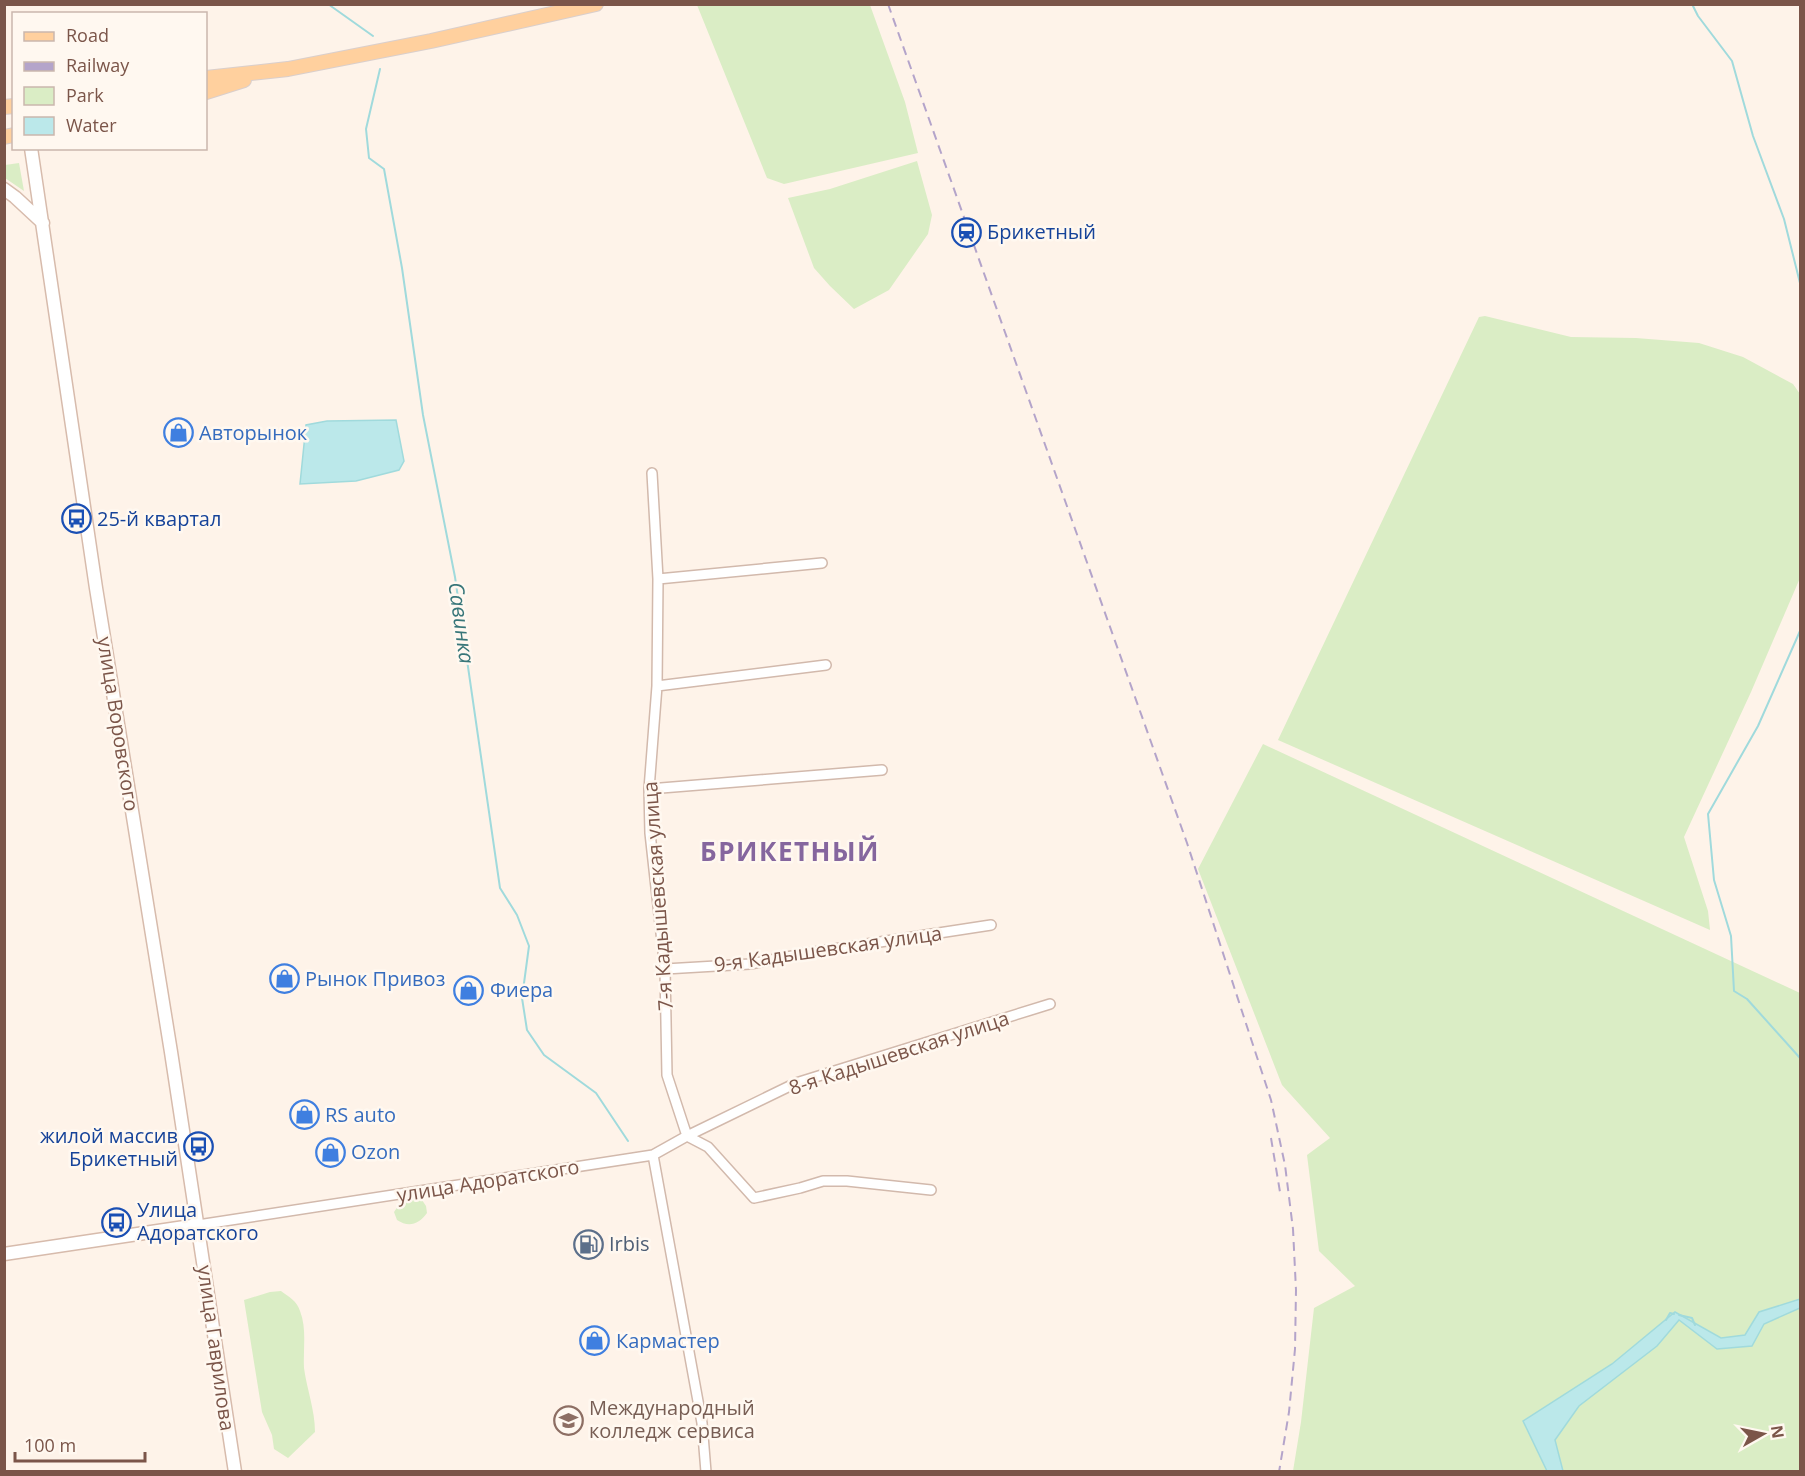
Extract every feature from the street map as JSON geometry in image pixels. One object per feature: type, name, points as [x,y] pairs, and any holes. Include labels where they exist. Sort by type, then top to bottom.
[{"type":"main road","points":[[207,78],[274,71],[569,12],[596,4]]},
{"type":"main road","points":[[207,92],[274,71]]},
{"type":"street","name":"улица Воровского","points":[[31,150],[96,588],[198,1225]]},
{"type":"street","points":[[15,197],[25,195],[36,179]]},
{"type":"street","points":[[4,189],[43,223]]},
{"type":"street","name":"7-я Кадышевская улица","points":[[652,473],[658,579],[657,686],[649,789],[650,833],[665,969],[667,1075],[687,1136]]},
{"type":"street","points":[[658,579],[822,563]]},
{"type":"street","points":[[657,686],[826,665]]},
{"type":"street","points":[[649,789],[882,770]]},
{"type":"street","name":"9-я Кадышевская улица","points":[[665,969],[750,964],[991,925]]},
{"type":"street","name":"8-я Кадышевская улица","points":[[653,1155],[796,1083],[1050,1004]]},
{"type":"street","points":[[687,1136],[708,1147],[754,1198],[823,1181],[847,1181],[931,1190]]},
{"type":"street","points":[[653,1155],[702,1423],[706,1472]]},
{"type":"street","name":"улица Адоратского","points":[[4,1254],[653,1155]]},
{"type":"street","name":"улица Гаврилова","points":[[198,1225],[235,1472]]},
{"type":"green space","points":[[697,5],[870,5],[905,102],[918,153],[784,184],[767,178]]},
{"type":"green space","points":[[917,161],[932,215],[928,234],[889,290],[854,309],[814,268],[788,198],[830,189]]},
{"type":"green space","points":[[19,163],[24,191],[5,178],[5,165]]},
{"type":"green space","points":[[1485,316],[1571,337],[1636,338],[1699,343],[1743,357],[1793,384],[1800,394],[1800,578],[1751,692],[1684,837],[1708,911],[1710,930],[1278,740],[1479,317]]},
{"type":"green space","points":[[1263,744],[1800,993],[1800,1471],[1293,1471],[1314,1308],[1355,1286],[1319,1251],[1307,1155],[1330,1138],[1282,1085],[1198,869]]},
{"type":"green space","points":[[410,1197],[422,1200],[427,1213],[414,1224],[406,1224],[397,1220],[394,1212],[403,1199]]},
{"type":"green space","points":[[281,1291],[297,1304],[302,1318],[304,1368],[315,1432],[288,1458],[274,1449],[272,1435],[262,1412],[244,1300]]},
{"type":"water","points":[[396,420],[404,461],[399,470],[356,481],[300,484],[306,425],[327,421]]},
{"type":"water","points":[[1800,1299],[1800,1308],[1764,1324],[1752,1346],[1717,1349],[1679,1320],[1657,1346],[1579,1406],[1555,1440],[1563,1471],[1547,1471],[1523,1421],[1612,1364],[1675,1312],[1721,1338],[1745,1335],[1759,1312]]},
{"type":"waterway","name":"Савинка","points":[[328,4],[373,36]]},
{"type":"waterway","points":[[1692,4],[1698,16],[1732,61],[1753,136],[1784,219],[1800,283]]},
{"type":"waterway","name":"Савинка","points":[[380,69],[366,129],[369,158],[384,169],[402,268],[423,415],[455,577],[500,888],[517,915],[529,946],[522,998],[527,1030],[544,1055],[596,1093],[628,1141]]},
{"type":"waterway","points":[[1800,631],[1758,726],[1708,814],[1714,880],[1731,936],[1734,991],[1747,999],[1800,1058]]},
{"type":"waterway","points":[[1666,1320],[1670,1313],[1674,1314]]},
{"type":"waterway","points":[[1679,1315],[1692,1318],[1695,1325]]},
{"type":"railway","points":[[888,4],[1187,843],[1271,1100],[1285,1165],[1293,1229],[1296,1290],[1295,1349],[1289,1412],[1279,1472]]},
{"type":"railway","points":[[1271,1138],[1280,1192]]},
{"type":"place","name":"Брикетный","points":[[966,232]]},
{"type":"place","name":"Авторынок","points":[[178,433]]},
{"type":"place","name":"25-й квартал","points":[[76,519]]},
{"type":"place","name":"Рынок Привоз","points":[[284,979]]},
{"type":"place","name":"Фиера","points":[[469,990]]},
{"type":"place","name":"RS auto","points":[[304,1115]]},
{"type":"place","name":"жилой массив Брикетный","points":[[199,1147]]},
{"type":"place","name":"Ozon","points":[[330,1152]]},
{"type":"place","name":"Улица Адоратского","points":[[116,1222]]},
{"type":"place","name":"Irbis","points":[[588,1244]]},
{"type":"place","name":"Кармастер","points":[[595,1341]]},
{"type":"place","name":"Международный колледж сервиса","points":[[568,1420]]},
{"type":"district","name":"БРИКЕТНЫЙ","points":[[790,852]]}]
